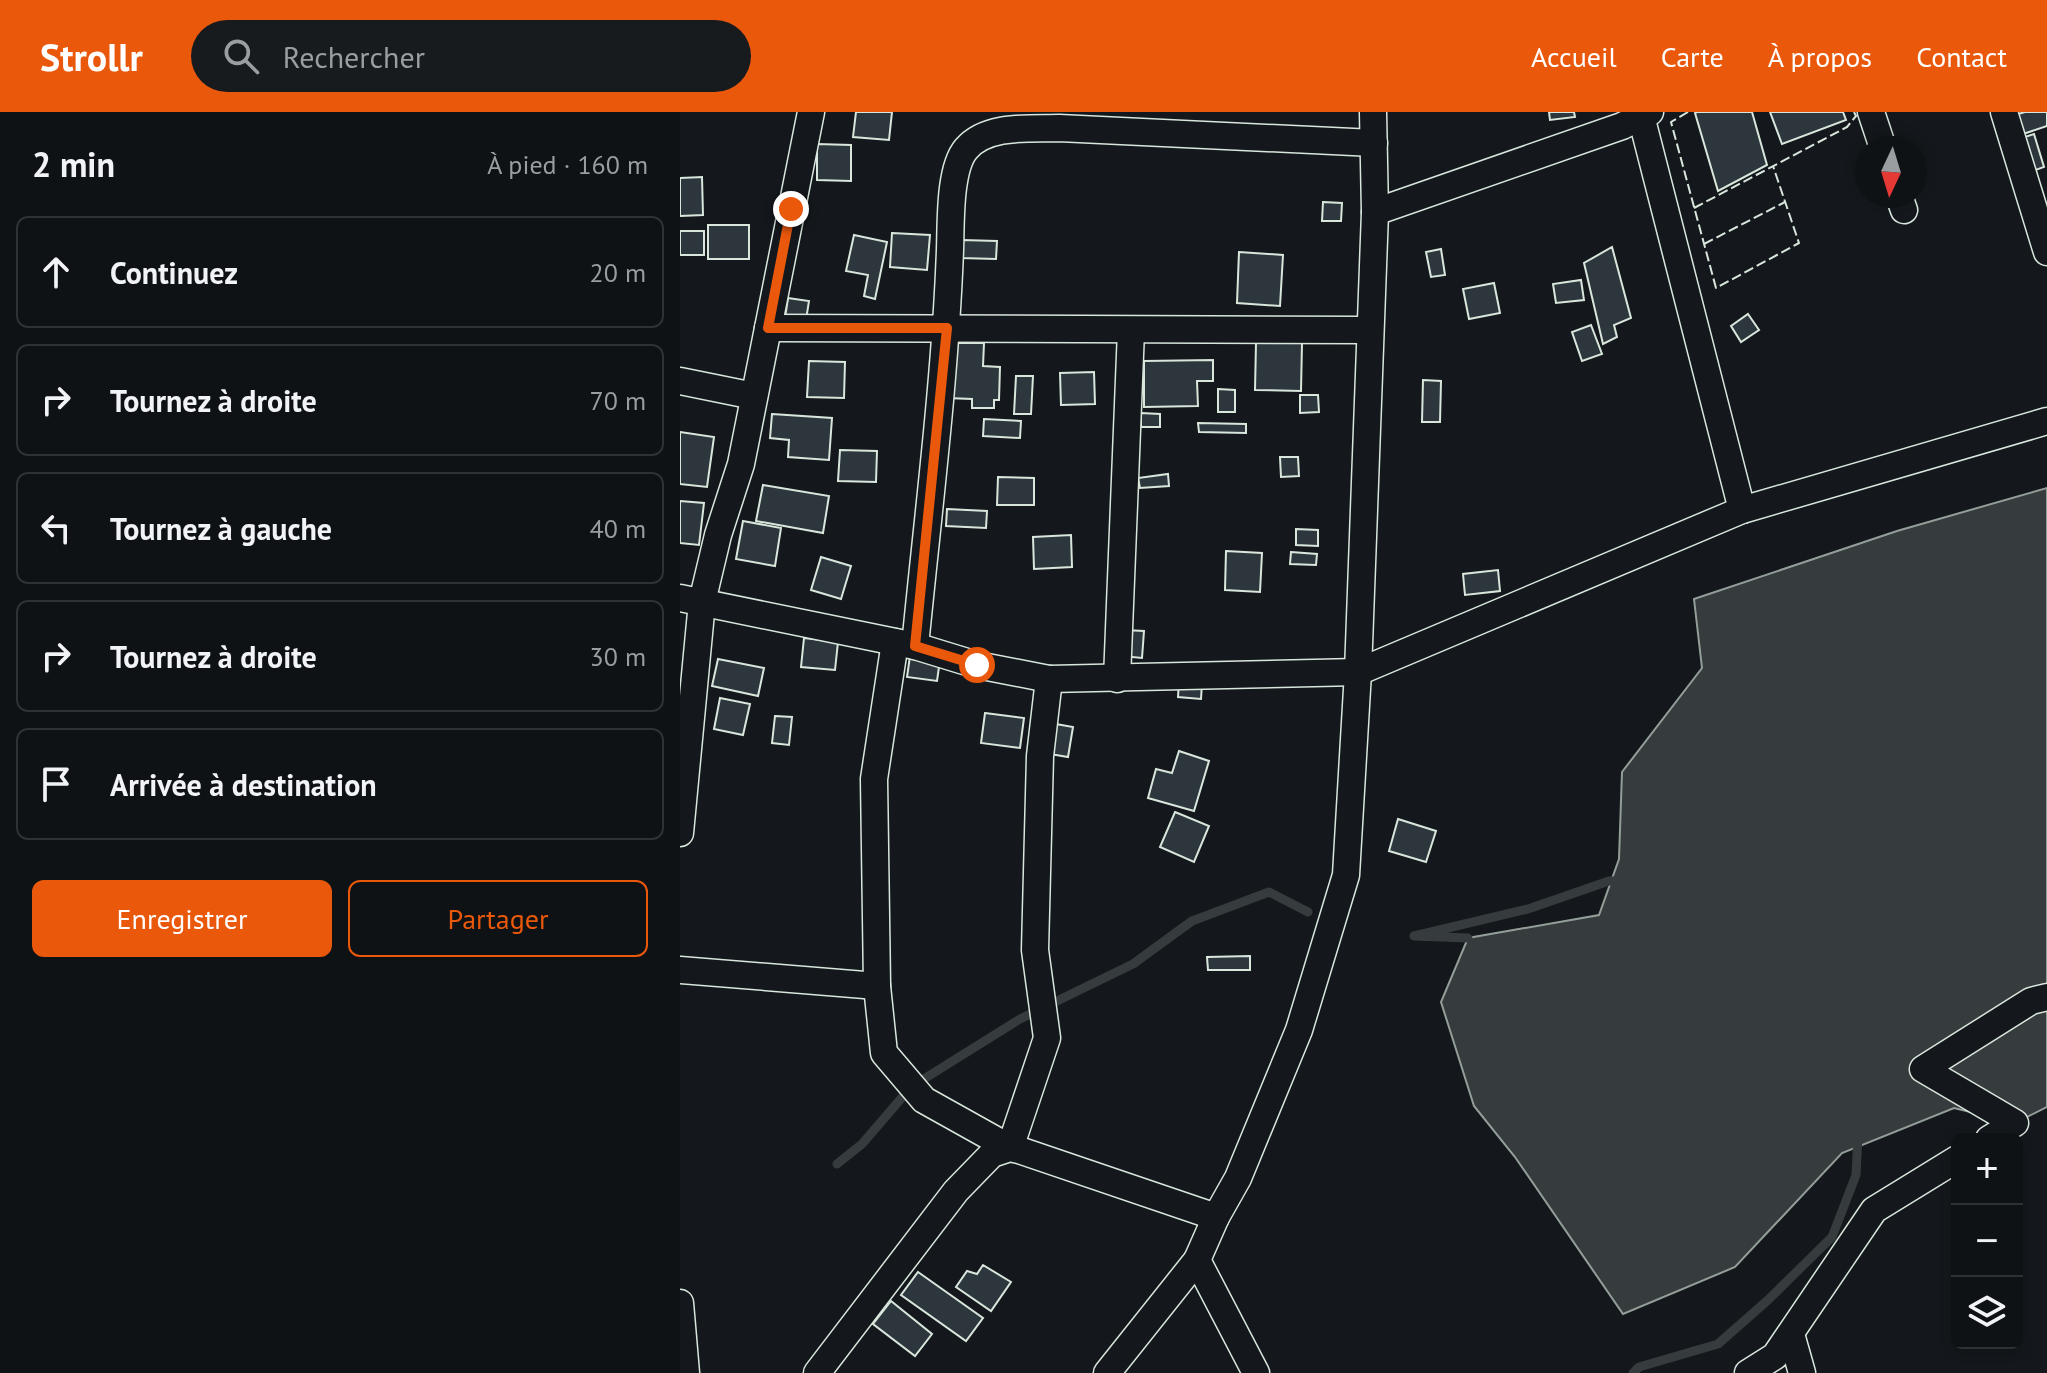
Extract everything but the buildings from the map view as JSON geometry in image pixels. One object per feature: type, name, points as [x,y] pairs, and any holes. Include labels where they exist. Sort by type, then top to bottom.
[{"type":"street","points":[[680,833],[691,600],[718,535],[741,464],[811,112]]},
{"type":"street","points":[[1107,1373],[1197,1260],[1238,1178],[1299,1030],[1346,875],[1358,672],[1375,212],[1373,112]]},
{"type":"street","points":[[1871,112],[1879,136]]},
{"type":"street","points":[[2004,112],[2047,252]]},
{"type":"street","points":[[1375,212],[1622,126],[1644,114],[1742,510]]},
{"type":"street","points":[[1216,1217],[1010,1148],[924,1100],[884,1053],[877,986],[874,779],[905,644],[947,328],[952,203],[958,169],[966,149],[985,135],[1015,130],[1059,128],[1374,143]]},
{"type":"street","points":[[768,328],[1369,330]]},
{"type":"street","points":[[1117,679],[1131,330]]},
{"type":"street","points":[[680,381],[754,396]]},
{"type":"street","points":[[691,600],[905,644],[977,665],[1049,679],[1358,672],[1742,510],[2047,421]]},
{"type":"street","points":[[1010,1148],[1047,1038],[1035,950],[1040,756],[1049,679]]},
{"type":"street","points":[[680,970],[877,986]]},
{"type":"street","points":[[1999,1133],[2015,1123],[1923,1069],[2031,1001],[2047,997]]},
{"type":"street","points":[[817,1373],[956,1191],[992,1154],[1010,1148]]},
{"type":"street","points":[[1748,1373],[1775,1356],[1874,1210],[1951,1163]]},
{"type":"street","points":[[1197,1260],[1256,1373]]},
{"type":"street","points":[[680,1303],[686,1373]]},
{"type":"street","points":[[1791,1334],[1802,1373]]},
{"type":"shaded area","points":[[2047,488],[2047,1107],[2015,1123],[1954,1108],[1842,1153],[1735,1267],[1623,1314],[1515,1157],[1474,1106],[1441,1002],[1468,938],[1599,915],[1619,859],[1622,772],[1702,668],[1694,599],[1897,531]]},
{"type":"waterway","points":[[1468,938],[1414,936],[1528,909],[1609,881],[1620,881]]},
{"type":"waterway","points":[[837,1164],[862,1144],[911,1087],[1020,1019],[1133,964],[1192,921],[1269,892],[1308,912]]},
{"type":"waterway","points":[[1633,1373],[1639,1367],[1718,1344],[1832,1237],[1856,1175],[1858,1135]]},
{"type":"fence","points":[[1688,112],[1671,122],[1716,288],[1799,243],[1773,166]]},
{"type":"fence","points":[[1694,208],[1847,127],[1856,116],[1854,112]]},
{"type":"fence","points":[[1704,244],[1785,202]]},
{"type":"route","points":[[791,209],[768,328],[947,328],[915,646],[977,665]]}]
